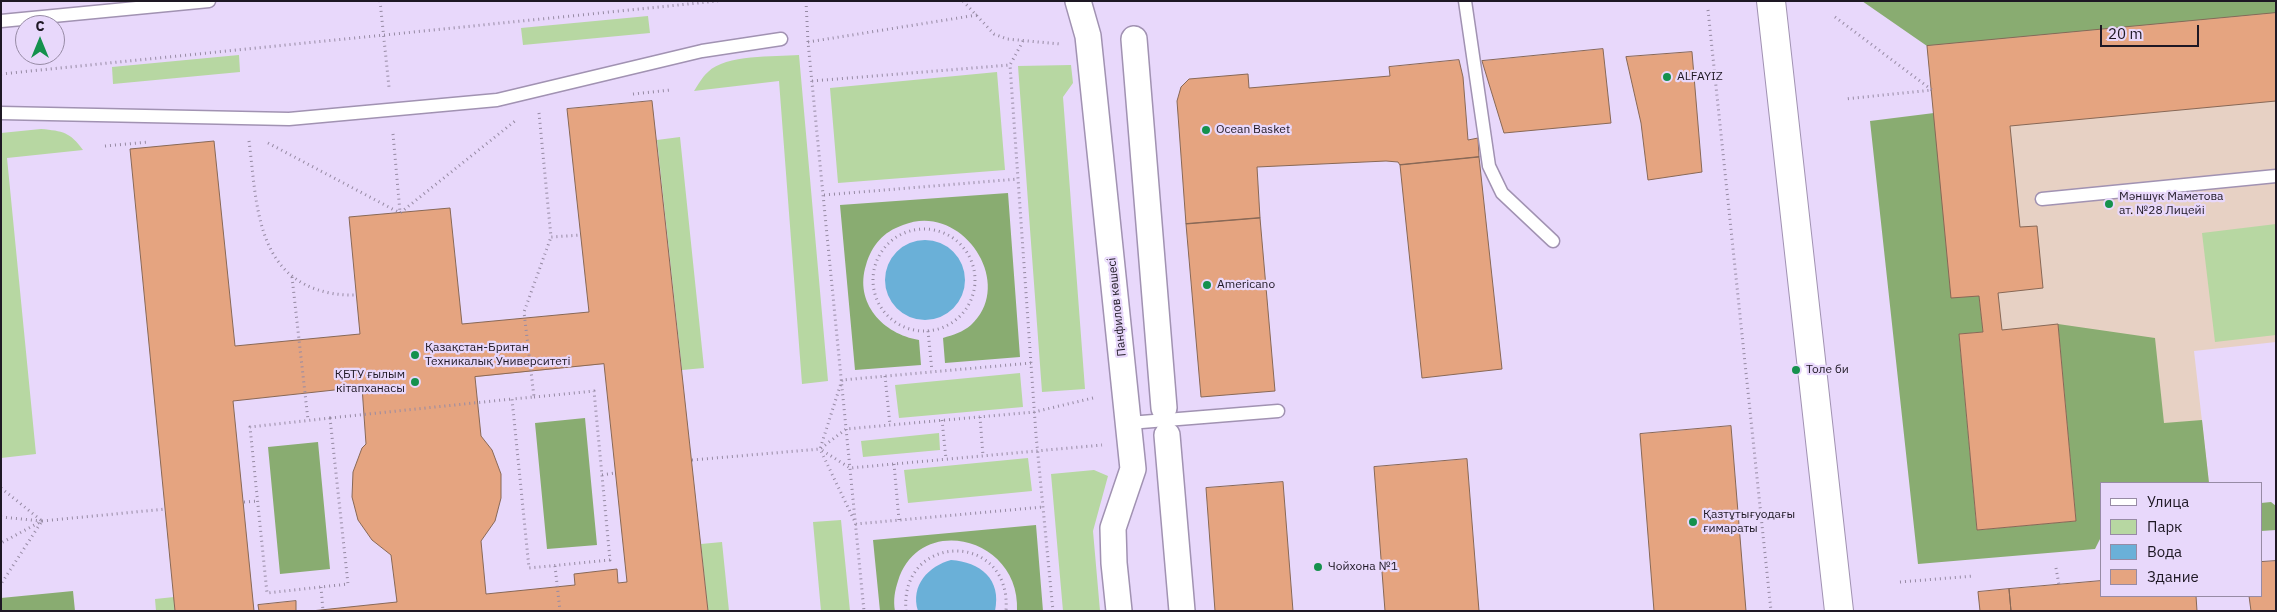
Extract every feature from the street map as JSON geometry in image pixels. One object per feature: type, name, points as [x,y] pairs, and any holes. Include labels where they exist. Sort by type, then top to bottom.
[{"type":"main road","points":[[1771,1],[1839,611]]},
{"type":"street","name":"Панфилов көшесі","points":[[1078,1],[1088,36],[1133,469],[1113,528],[1114,563],[1119,611]]},
{"type":"street","points":[[1134,39],[1164,408]]},
{"type":"street","points":[[1167,435],[1182,611]]},
{"type":"lane","points":[[1,21],[209,1]]},
{"type":"lane","points":[[1466,1],[1489,166],[1502,193],[1553,241]]},
{"type":"lane","points":[[1,113],[289,119],[497,100],[702,51],[781,39]]},
{"type":"lane","points":[[2042,199],[2276,176]]},
{"type":"lane","points":[[1129,423],[1278,411]]},
{"type":"path","points":[[380,1],[400,213]]},
{"type":"path","points":[[1,74],[718,1]]},
{"type":"path","points":[[806,1],[808,42],[864,611]]},
{"type":"path","points":[[963,1],[994,34],[1007,39],[1068,44]]},
{"type":"path","points":[[1708,10],[1771,611]]},
{"type":"path","points":[[808,42],[977,15]]},
{"type":"path","points":[[1835,17],[1932,90],[1845,99]]},
{"type":"path","points":[[1023,41],[1010,65],[1034,412],[1053,611]]},
{"type":"path","points":[[812,81],[1010,65]]},
{"type":"path","points":[[534,397],[524,312],[551,237],[538,103]]},
{"type":"path","points":[[400,213],[522,115]]},
{"type":"path","points":[[248,132],[260,220],[266,241],[274,257],[292,276],[306,285],[330,293],[357,295]]},
{"type":"path","points":[[265,141],[400,213]]},
{"type":"path","points":[[824,195],[1018,179]]},
{"type":"path","points":[[919,230],[935,230],[950,236],[962,247],[971,260],[975,276],[974,292],[968,307],[958,319],[944,328],[928,331],[911,330],[895,322],[882,310],[875,294],[873,276],[877,259],[887,244],[902,235],[919,230]]},
{"type":"path","points":[[551,237],[581,235]]},
{"type":"path","points":[[292,276],[308,420]]},
{"type":"path","points":[[928,331],[932,371]]},
{"type":"path","points":[[842,380],[1031,363]]},
{"type":"path","points":[[885,376],[890,425]]},
{"type":"path","points":[[842,380],[820,450],[856,524]]},
{"type":"path","points":[[330,418],[348,584],[267,594],[250,427],[308,420],[512,399],[594,391],[610,560],[529,568],[512,399]]},
{"type":"path","points":[[692,460],[820,450],[846,429],[1034,412],[1094,398]]},
{"type":"path","points":[[980,417],[983,456]]},
{"type":"path","points":[[942,420],[946,459]]},
{"type":"path","points":[[820,450],[850,468],[1106,445]]},
{"type":"path","points":[[894,464],[900,520]]},
{"type":"path","points":[[602,475],[616,473]]},
{"type":"path","points":[[1,488],[42,521]]},
{"type":"path","points":[[244,502],[258,501]]},
{"type":"path","points":[[856,524],[1043,507]]},
{"type":"path","points":[[1,517],[42,521],[166,509]]},
{"type":"path","points":[[1,543],[42,521]]},
{"type":"path","points":[[1,584],[42,521]]},
{"type":"path","points":[[906,611],[905,597],[910,580],[920,565],[934,556],[950,551],[967,551],[982,557],[995,567],[1003,581],[1007,597],[1006,611]]},
{"type":"path","points":[[555,566],[560,611]]},
{"type":"path","points":[[2056,568],[2059,585]]},
{"type":"path","points":[[1900,582],[1974,576]]},
{"type":"path","points":[[321,587],[323,611]]},
{"type":"shaded area","name":"Мәншүк Маметова ат. №28 Лицейі","points":[[2276,13],[2276,342],[2194,351],[2209,482],[2100,482],[2076,521],[1977,530],[1959,334],[1951,298],[1927,46]]},
{"type":"green space","points":[[1862,1],[2276,1],[2276,13],[1927,46]]},
{"type":"green space","points":[[648,16],[650,33],[523,45],[521,28]]},
{"type":"green space","points":[[239,55],[240,72],[113,84],[112,67]]},
{"type":"green space","points":[[799,55],[828,381],[802,384],[779,81],[694,91],[708,72],[726,62],[738,59]]},
{"type":"green space","points":[[1071,65],[1073,83],[1063,97],[1085,389],[1042,392],[1018,66]]},
{"type":"green space","points":[[997,72],[1005,170],[838,183],[830,88]]},
{"type":"green space","points":[[1934,113],[1979,296],[1983,332],[1959,334],[1977,530],[2076,521],[2058,324],[2155,338],[2164,423],[2202,420],[2209,482],[2100,482],[2100,539],[2095,549],[1918,564],[1870,121]]},
{"type":"green space","points":[[41,129],[65,133],[74,139],[83,150],[7,158],[36,454],[1,458],[1,133]]},
{"type":"green space","points":[[680,137],[704,368],[682,370],[657,140]]},
{"type":"green space","points":[[1008,193],[1020,357],[945,363],[943,338],[971,325],[984,308],[988,288],[985,269],[976,250],[962,235],[945,225],[924,221],[903,225],[884,235],[872,251],[863,279],[864,292],[868,304],[883,324],[906,337],[919,340],[921,365],[855,370],[840,205]]},
{"type":"green space","points":[[2276,224],[2276,335],[2215,342],[2202,233]]},
{"type":"green space","points":[[1020,373],[1023,407],[899,418],[895,385]]},
{"type":"green space","points":[[585,418],[597,545],[547,549],[535,423]]},
{"type":"green space","points":[[939,433],[940,450],[863,457],[861,441]]},
{"type":"green space","points":[[318,442],[330,569],[280,574],[268,447]]},
{"type":"green space","points":[[1028,458],[1032,491],[908,503],[904,470]]},
{"type":"green space","points":[[1094,470],[1108,476],[1093,531],[1100,611],[1063,611],[1051,474]]},
{"type":"green space","points":[[2271,502],[2276,506],[2276,530],[2262,531],[2262,503]]},
{"type":"green space","points":[[841,520],[850,611],[821,611],[813,522]]},
{"type":"green space","points":[[1036,525],[1043,611],[1017,611],[1014,586],[1003,565],[987,551],[967,542],[946,541],[926,546],[909,559],[897,584],[894,599],[895,611],[880,611],[873,540]]},
{"type":"green space","points":[[722,542],[729,611],[708,611],[701,544]]},
{"type":"green space","points":[[73,591],[75,611],[1,611],[1,598]]},
{"type":"green space","points":[[174,597],[175,611],[156,611],[155,599]]},
{"type":"water","points":[[925,240],[940,243],[953,252],[962,265],[965,280],[962,295],[953,308],[940,317],[925,320],[910,317],[897,308],[888,295],[885,280],[888,265],[897,252],[910,243]]},
{"type":"water","points":[[951,560],[971,564],[986,574],[992,581],[995,590],[995,611],[918,611],[917,593],[923,578],[935,567]]},
{"type":"building","points":[[2276,13],[2276,101],[2010,126],[2020,227],[2037,226],[2043,288],[1998,293],[2002,330],[2058,324],[2076,521],[1977,530],[1959,334],[1983,332],[1979,296],[1951,298],[1927,46]]},
{"type":"building","points":[[1603,49],[1611,123],[1504,133],[1482,61]]},
{"type":"building","points":[[1692,52],[1702,172],[1648,180],[1641,123],[1626,57]]},
{"type":"building","points":[[1459,60],[1463,77],[1468,140],[1478,138],[1479,157],[1400,165],[1398,162],[1386,161],[1257,167],[1260,218],[1186,224],[1177,101],[1181,87],[1189,79],[1248,74],[1249,88],[1390,76],[1389,67]]},
{"type":"building","name":"Қазақстан-Британ Техникалық Университеті","points":[[652,101],[708,611],[311,611],[397,602],[391,555],[372,540],[358,520],[352,497],[353,472],[362,448],[366,444],[362,387],[233,401],[254,611],[175,611],[130,149],[214,141],[235,346],[360,334],[349,217],[450,208],[462,324],[589,312],[567,109]],"holes":[[[604,364],[627,582],[618,583],[617,569],[574,574],[575,585],[486,594],[481,541],[495,521],[501,498],[501,474],[492,450],[481,436],[475,377]]]},
{"type":"building","points":[[1479,157],[1502,369],[1422,378],[1400,165]]},
{"type":"building","points":[[1260,218],[1275,391],[1201,397],[1186,224]]},
{"type":"building","name":"Қазтұтығуодағы ғимараты","points":[[1731,426],[1746,611],[1654,611],[1640,434]]},
{"type":"building","points":[[1467,459],[1479,611],[1385,611],[1374,467]]},
{"type":"building","points":[[1283,482],[1293,611],[1215,611],[1206,488]]},
{"type":"building","points":[[2276,561],[2276,611],[2251,611],[2249,597],[2262,597],[2262,562]]},
{"type":"building","points":[[2100,581],[2100,597],[2196,597],[2197,611],[2011,611],[2009,589]]},
{"type":"building","points":[[2009,589],[2011,611],[1980,611],[1978,592]]},
{"type":"building","points":[[296,601],[296,611],[259,611],[258,605]]},
{"type":"place","name":"ALFAYIZ","points":[[1667,77]]},
{"type":"place","name":"Ocean Basket","points":[[1206,130]]},
{"type":"place","name":"Мәншүк Маметова ат. №28 Лицейі","points":[[2109,204]]},
{"type":"place","name":"Americano","points":[[1207,285]]},
{"type":"place","name":"Қазақстан-Британ Техникалық Университеті","points":[[415,355]]},
{"type":"place","name":"Толе би","points":[[1796,370]]},
{"type":"place","name":"ҚБТУ ғылым кітапханасы","points":[[415,382]]},
{"type":"place","name":"Қазтұтығуодағы ғимараты","points":[[1693,522]]},
{"type":"place","name":"Чойхона №1","points":[[1318,567]]}]
